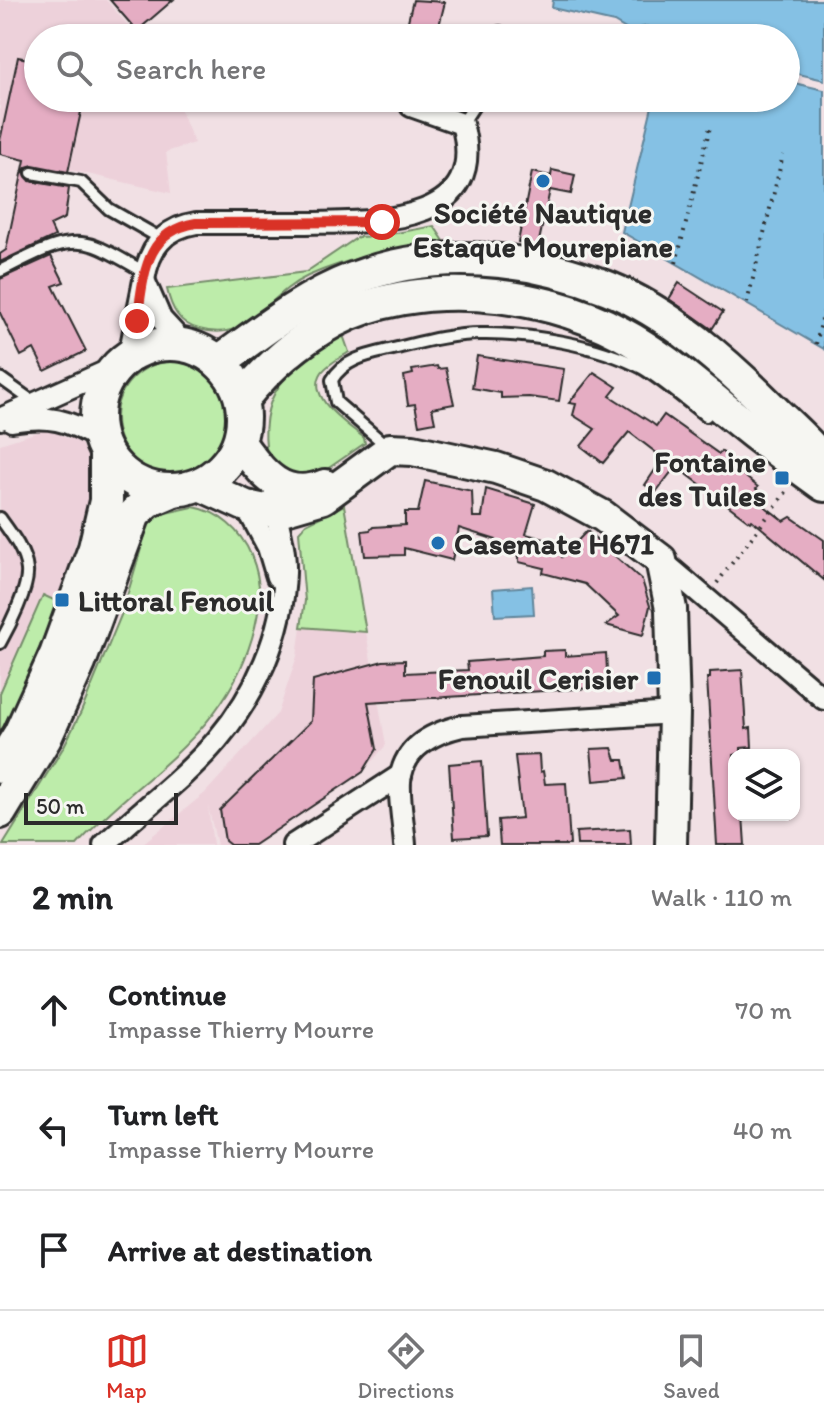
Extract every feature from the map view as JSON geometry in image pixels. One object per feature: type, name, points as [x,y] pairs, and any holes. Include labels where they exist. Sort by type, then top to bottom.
[{"type":"main road","points":[[219,362],[280,316],[353,278],[423,262],[461,258],[514,261],[609,288],[674,326],[752,389],[817,472]]},
{"type":"main road","points":[[242,399],[266,370],[297,345],[334,321],[363,309],[426,295],[512,298],[594,320],[623,334],[817,472]]},
{"type":"main road","points":[[0,766],[20,734],[56,655],[95,548],[106,501],[103,447],[96,414],[102,389],[122,362],[156,345],[185,345],[203,351],[219,362],[233,379],[242,399],[244,421],[240,443],[225,468],[200,485],[169,492],[148,501],[134,514],[79,663],[45,738],[0,812]]},
{"type":"main road","points":[[103,447],[122,474],[144,487],[169,492]]},
{"type":"street","points":[[0,421],[122,362],[145,276],[160,238],[181,226],[196,223],[382,222],[443,202],[459,184],[466,164],[468,144],[462,124],[428,112]]},
{"type":"street","points":[[145,276],[161,319],[185,345]]},
{"type":"street","points":[[0,421],[41,417],[66,421],[103,447]]},
{"type":"street","points":[[240,443],[264,475],[286,488],[317,489],[350,476]]},
{"type":"street","points":[[200,485],[261,509],[323,498],[390,449],[413,450],[496,468],[546,485],[603,516],[661,560],[824,699]]},
{"type":"street","points":[[264,475],[261,509],[282,596]]},
{"type":"street","points":[[104,845],[216,741],[240,710],[259,674],[274,638],[285,572],[261,509]]},
{"type":"street","points":[[661,560],[671,609],[674,713],[671,845]]},
{"type":"street","points":[[293,845],[401,775],[413,752],[426,739],[443,730],[462,726],[674,713]]},
{"type":"street","points":[[401,775],[405,845]]},
{"type":"lane","points":[[462,124],[470,112]]},
{"type":"lane","points":[[32,173],[81,182],[109,209],[160,238]]},
{"type":"lane","points":[[0,271],[54,246],[74,242],[93,245],[145,276]]},
{"type":"lane","points":[[390,449],[336,402],[332,380],[339,368],[353,360],[394,349],[478,334],[559,342],[624,361],[643,369],[706,416]]},
{"type":"lane","points":[[0,378],[35,403]]},
{"type":"lane","points":[[0,518],[15,538],[28,571],[0,643]]},
{"type":"path","points":[[676,263],[710,127]]},
{"type":"path","points":[[747,303],[783,155]]},
{"type":"path","points":[[816,344],[824,311]]},
{"type":"path","points":[[705,598],[817,472]]},
{"type":"shaded area","points":[[0,0],[106,0],[127,24],[24,24],[24,112],[182,112],[194,143],[166,152],[171,193],[0,154]]},
{"type":"shaded area","points":[[44,430],[60,431],[60,435],[69,439],[71,436],[82,445],[93,470],[88,499],[58,602],[43,596],[0,693],[0,444]]},
{"type":"shaded area","points":[[301,627],[366,632],[386,745],[363,772],[254,845],[217,845],[208,806],[213,845],[141,845],[205,793],[278,713],[297,656]]},
{"type":"green space","points":[[434,226],[444,241],[375,254],[308,276],[293,284],[245,324],[232,330],[217,332],[192,327],[177,314],[167,289],[306,272],[358,237]]},
{"type":"green space","points":[[341,336],[349,352],[322,372],[319,391],[331,410],[364,438],[365,443],[320,474],[297,477],[268,460],[266,417],[271,400],[280,385],[305,359]]},
{"type":"green space","points":[[172,362],[193,366],[212,378],[224,397],[228,418],[224,439],[212,458],[193,470],[172,474],[151,470],[132,458],[120,439],[116,418],[120,397],[132,378],[151,366]]},
{"type":"green space","points":[[344,505],[366,632],[301,627],[305,601],[299,532],[306,524]]},
{"type":"green space","points":[[193,507],[212,513],[235,530],[247,546],[255,566],[259,586],[257,616],[238,673],[221,703],[200,729],[77,845],[3,845],[63,748],[81,712],[122,613],[148,525],[161,514]]},
{"type":"green space","points":[[43,595],[58,602],[23,688],[0,733],[0,693]]},
{"type":"water","points":[[553,0],[824,0],[824,80],[800,74],[800,24],[617,24],[552,8]]},
{"type":"water","points":[[800,84],[824,90],[824,349],[622,232],[651,112],[800,112]]},
{"type":"water","points":[[532,586],[534,614],[495,616],[493,589]]},
{"type":"building","points":[[110,0],[173,0],[145,24],[131,24]]},
{"type":"building","points":[[413,0],[445,2],[440,24],[407,24]]},
{"type":"building","points":[[18,57],[24,58],[24,112],[81,112],[68,172],[33,165],[26,167],[24,172],[30,181],[69,188],[65,218],[50,225],[55,236],[0,262],[0,254],[6,250],[25,160],[0,154]]},
{"type":"building","points":[[552,170],[575,175],[571,194],[550,190],[538,246],[518,242],[532,172],[551,176]]},
{"type":"building","points":[[51,256],[64,282],[53,286],[86,351],[45,371],[34,349],[21,356],[0,313],[0,279]]},
{"type":"building","points":[[679,283],[723,312],[712,329],[669,299]]},
{"type":"building","points":[[477,356],[564,369],[559,401],[529,397],[501,398],[501,393],[472,388]]},
{"type":"building","points":[[437,366],[438,369],[446,368],[454,404],[432,408],[435,422],[419,425],[415,404],[408,405],[404,376],[413,374],[412,370]]},
{"type":"building","points":[[594,372],[617,387],[610,396],[656,426],[664,415],[719,454],[721,451],[733,461],[731,465],[758,487],[756,489],[762,495],[758,501],[784,521],[791,517],[824,540],[824,580],[752,520],[750,522],[676,466],[656,492],[645,485],[663,458],[629,432],[603,463],[581,446],[595,429],[573,415],[576,404],[569,403]]},
{"type":"building","points":[[425,481],[472,491],[473,517],[482,517],[486,489],[535,504],[526,534],[552,541],[562,557],[587,531],[642,580],[650,606],[643,635],[606,625],[619,616],[585,584],[543,573],[544,568],[519,562],[519,556],[493,548],[496,540],[459,528],[452,560],[404,548],[404,555],[365,556],[362,531],[373,527],[405,525],[405,512],[418,512]]},
{"type":"building","points":[[565,650],[565,656],[606,653],[608,687],[368,702],[377,749],[363,772],[254,845],[230,845],[225,841],[220,810],[311,721],[313,680],[383,661],[405,660],[405,673],[468,670],[467,662],[543,656],[543,651]]},
{"type":"building","points":[[742,670],[746,729],[751,728],[752,747],[728,749],[728,821],[743,821],[745,845],[717,845],[707,678],[710,678],[710,672]]},
{"type":"building","points":[[612,748],[616,760],[624,760],[627,778],[594,781],[591,749]]},
{"type":"building","points":[[539,755],[540,772],[543,771],[545,784],[566,783],[570,845],[500,845],[498,820],[522,818],[515,756]]},
{"type":"building","points":[[482,761],[487,836],[454,838],[449,764]]},
{"type":"building","points":[[630,829],[631,845],[577,845],[576,832]]},
{"type":"place","name":"Société Nautique Estaque Mourepiane","points":[[543,181]]},
{"type":"place","name":"Fontaine des Tuiles","points":[[782,478]]},
{"type":"place","name":"Casemate H671","points":[[438,543]]},
{"type":"place","name":"Littoral Fenouil","points":[[62,600]]},
{"type":"place","name":"Fenouil Cerisier","points":[[654,678]]},
{"type":"route","points":[[137,321],[145,272],[156,244],[168,232],[181,226],[196,223],[382,222]]}]
